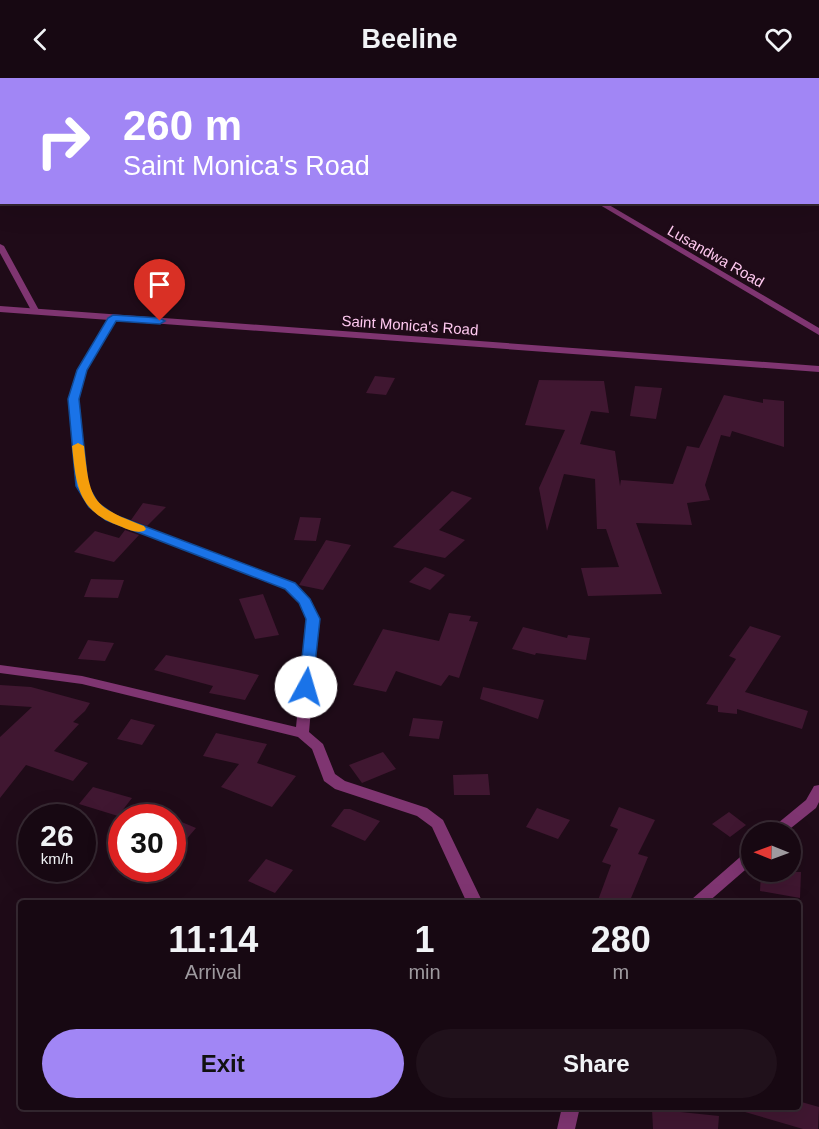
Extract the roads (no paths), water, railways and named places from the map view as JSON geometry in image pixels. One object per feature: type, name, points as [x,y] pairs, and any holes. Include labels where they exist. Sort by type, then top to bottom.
[{"type":"street","name":"Lusandwa Road","points":[[601,204],[819,332]]},
{"type":"street","points":[[0,246],[36,312]]},
{"type":"street","name":"Saint Monica's Road","points":[[0,309],[819,369]]},
{"type":"street","points":[[113,318],[82,370],[73,399],[82,486],[93,505],[110,518],[290,586],[305,602],[313,619],[302,733]]},
{"type":"street","points":[[0,669],[41,672],[82,680],[302,733],[318,747],[329,777],[340,785],[422,812],[438,824],[474,900]]},
{"type":"street","points":[[791,822],[815,805],[819,790]]},
{"type":"street","points":[[700,900],[741,865]]},
{"type":"street","points":[[566,1129],[570,1110]]}]
